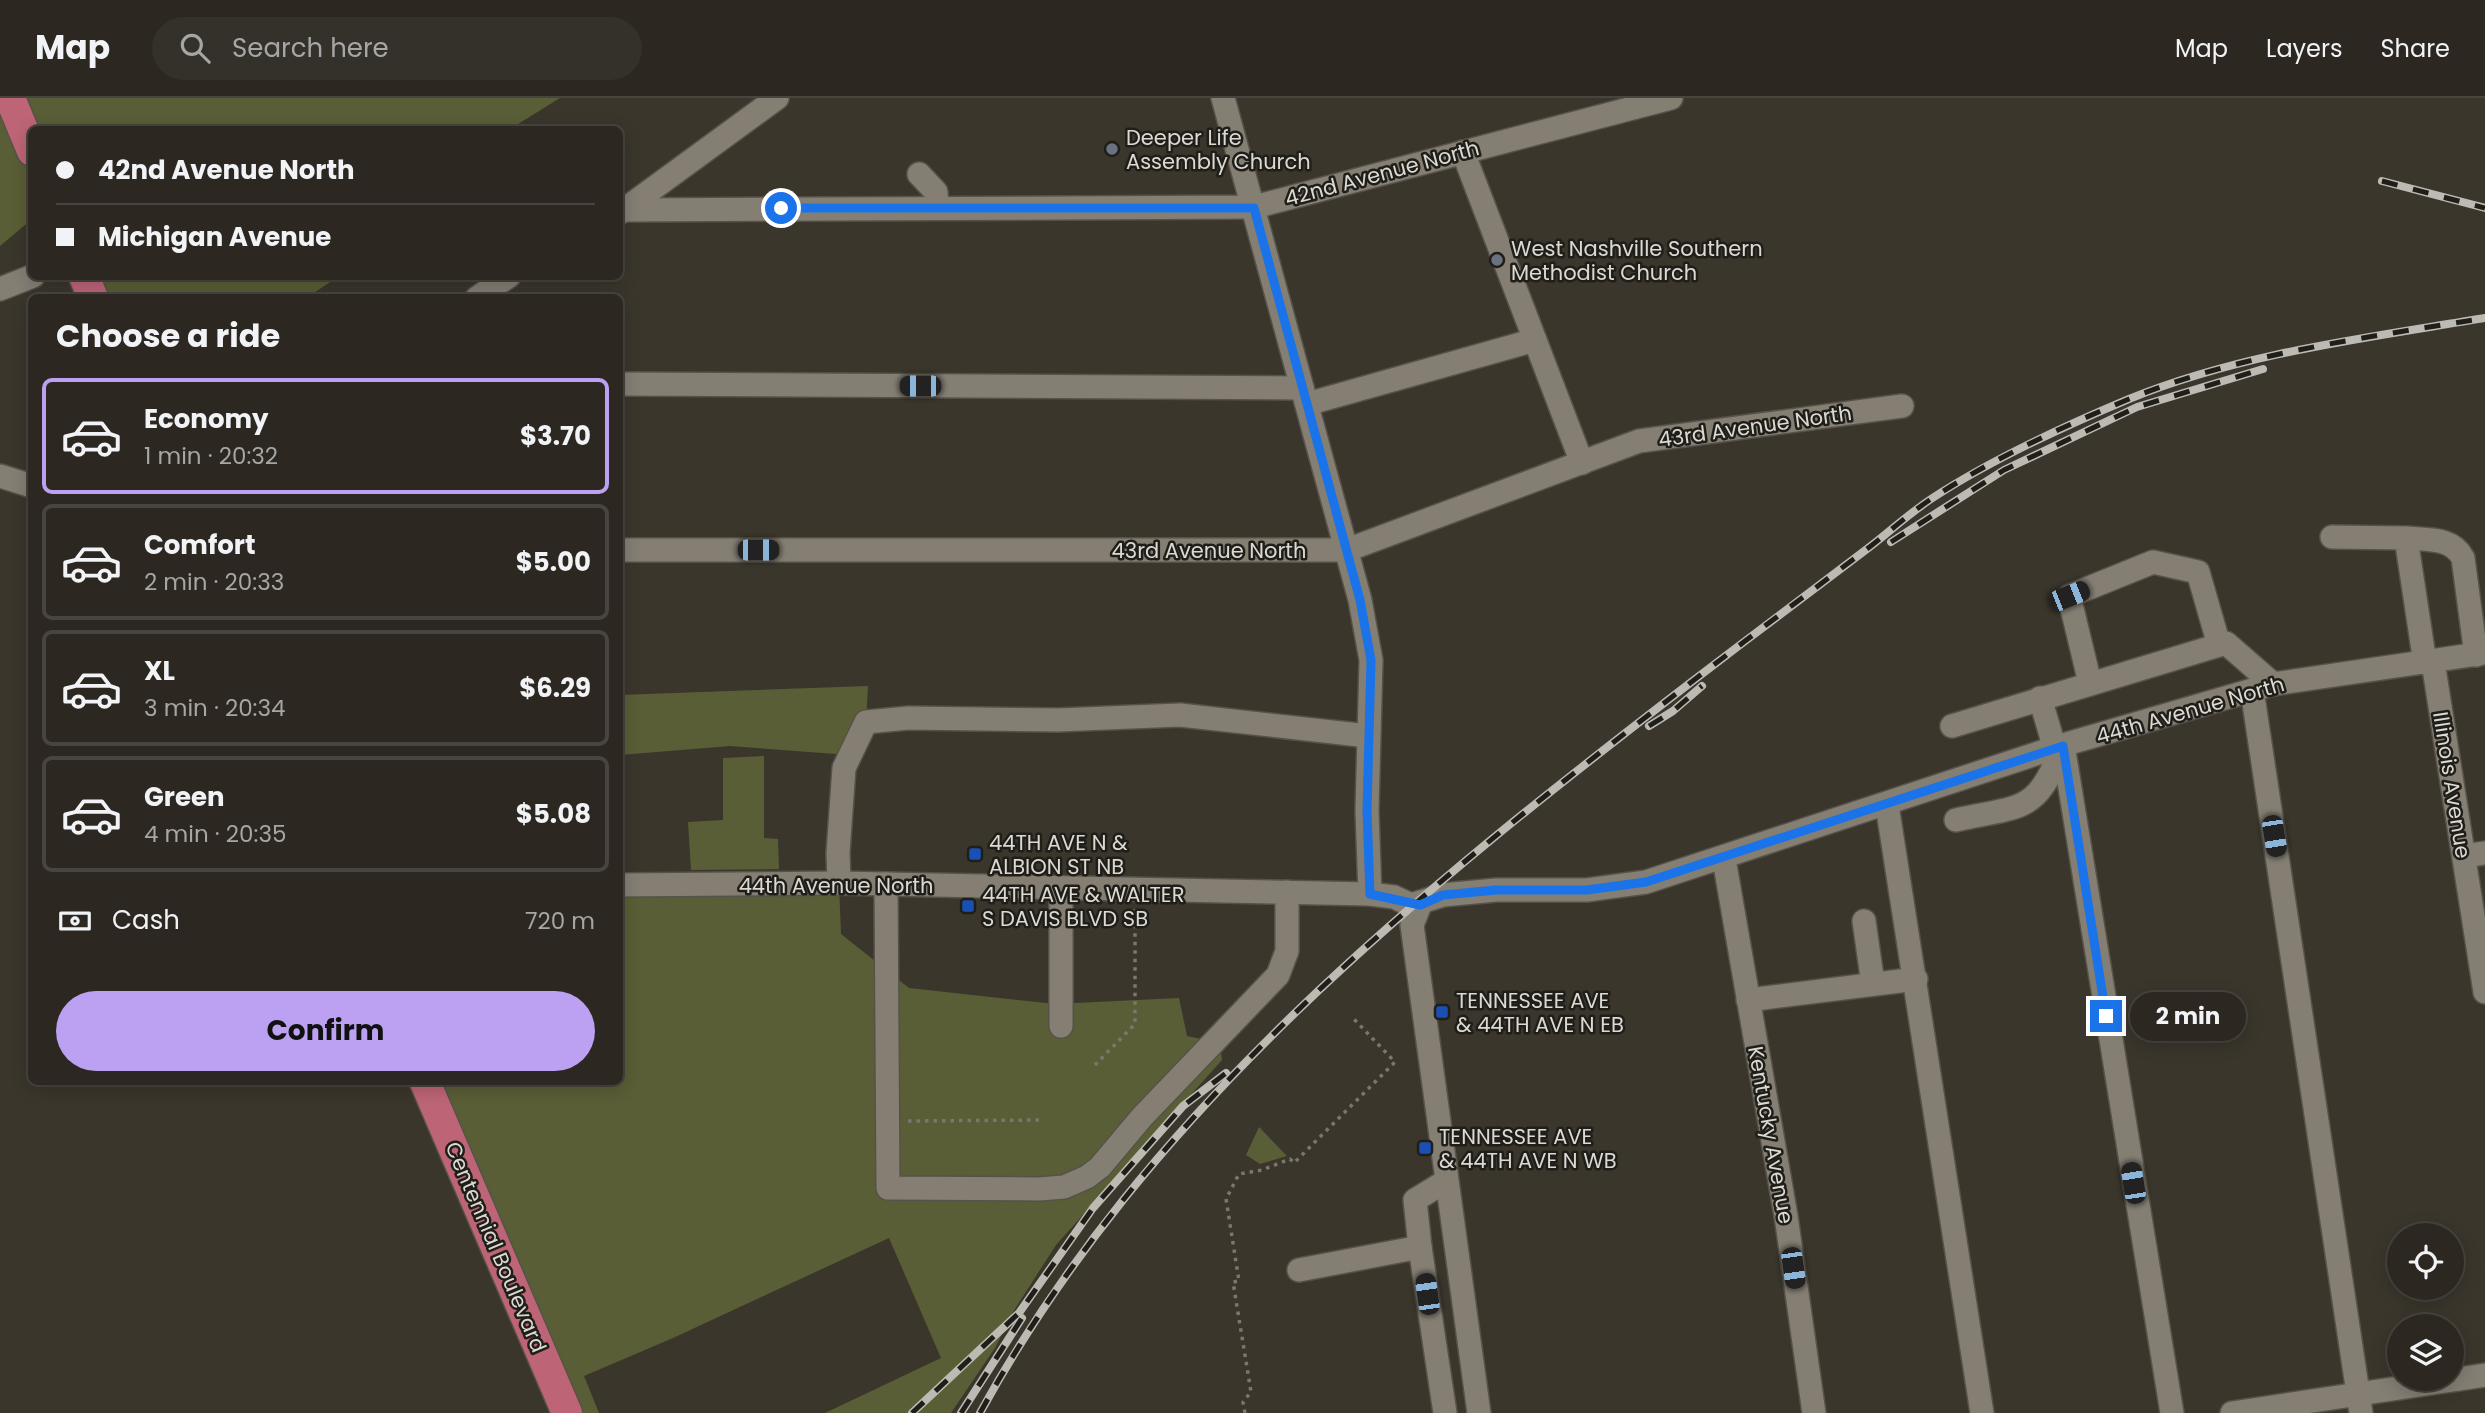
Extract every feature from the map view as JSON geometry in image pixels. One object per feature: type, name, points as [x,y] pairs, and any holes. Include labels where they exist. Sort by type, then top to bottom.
[{"type":"main road","points":[[10,98],[28,141]]},
{"type":"main road","name":"Centennial Boulevard","points":[[426,1085],[567,1413]]},
{"type":"street","points":[[623,210],[777,98]]},
{"type":"street","points":[[1223,98],[1347,550],[1371,660],[1368,736],[1370,894]]},
{"type":"street","name":"42nd Avenue North","points":[[623,211],[937,207],[1254,208],[1671,98]]},
{"type":"street","points":[[1463,152],[1582,463]]},
{"type":"street","points":[[919,174],[936,192],[937,207]]},
{"type":"street","points":[[0,289],[28,278]]},
{"type":"street","points":[[484,294],[503,280]]},
{"type":"street","points":[[623,384],[1305,396],[1535,340]]},
{"type":"street","name":"43rd Avenue North","points":[[623,550],[1347,550],[1639,442],[1902,406]]},
{"type":"street","points":[[0,476],[28,485]]},
{"type":"street","points":[[2332,537],[2406,538],[2445,542],[2458,548],[2463,558],[2481,654]]},
{"type":"street","name":"Illinois Avenue","points":[[2406,538],[2429,662],[2474,855],[2485,992]]},
{"type":"street","points":[[2090,683],[2069,596],[2153,562],[2199,572],[2219,645]]},
{"type":"street","points":[[1952,726],[2226,643],[2263,687],[2360,1404]]},
{"type":"street","name":"44th Avenue North","points":[[623,885],[839,883],[1370,894],[1420,905],[1443,895],[1496,890],[1587,890],[1646,882],[1724,859],[2059,747],[2263,687],[2481,654]]},
{"type":"street","points":[[2040,698],[2059,747],[2172,1413]]},
{"type":"street","points":[[839,883],[838,853],[844,768],[866,722],[908,718],[1058,720],[1181,715],[1368,736]]},
{"type":"street","points":[[1956,820],[2032,801],[2044,789],[2059,747]]},
{"type":"street","points":[[1888,805],[1982,1413]]},
{"type":"street","name":"Kentucky Avenue","points":[[1724,859],[1786,1216],[1814,1413]]},
{"type":"street","points":[[886,884],[888,1188],[1039,1189],[1064,1187],[1087,1177],[1100,1167],[1142,1117],[1278,975],[1287,951],[1287,892]]},
{"type":"street","points":[[1061,888],[1061,1026]]},
{"type":"street","points":[[1420,905],[1412,925],[1479,1413]]},
{"type":"street","points":[[1864,921],[1873,984]]},
{"type":"street","points":[[1748,1000],[1916,979]]},
{"type":"street","points":[[1445,1413],[1415,1200],[1446,1181]]},
{"type":"street","points":[[1299,1270],[1420,1247]]},
{"type":"street","points":[[2232,1413],[2360,1404],[2485,1376]]},
{"type":"path","points":[[1095,1065],[1135,1024],[1135,909]]},
{"type":"path","points":[[1245,1413],[1243,1402],[1251,1392],[1233,1282],[1239,1281],[1226,1199],[1239,1174],[1290,1159],[1294,1163],[1395,1062],[1352,1017]]},
{"type":"path","points":[[908,1121],[1040,1121]]},
{"type":"green space","points":[[0,98],[560,98],[515,126],[28,126],[28,223],[0,246]]},
{"type":"green space","points":[[85,280],[333,280],[312,294],[92,294]]},
{"type":"green space","points":[[868,686],[866,722],[849,755],[730,746],[623,755],[623,695]]},
{"type":"green space","points":[[764,756],[764,838],[778,839],[779,869],[691,870],[688,822],[723,820],[723,758]]},
{"type":"green space","points":[[839,883],[841,934],[909,988],[1055,1004],[1179,998],[1187,1036],[1220,1043],[1222,1060],[1056,1245],[1013,1312],[995,1348],[951,1413],[825,1413],[941,1358],[889,1238],[584,1376],[599,1413],[567,1413],[426,1085],[623,1085],[623,885]]},
{"type":"green space","points":[[1259,1127],[1287,1156],[1260,1164],[1246,1155]]},
{"type":"railway","points":[[2382,181],[2485,208]]},
{"type":"railway","points":[[980,1413],[1048,1302],[1124,1199],[1208,1102],[1298,1010],[1393,923],[1492,839],[1922,505],[1978,470],[2028,444],[2172,383],[2260,358],[2349,340],[2485,318]]},
{"type":"railway","points":[[1891,542],[2004,470],[2137,407],[2263,369]]},
{"type":"railway","points":[[1649,726],[1673,711],[1702,686]]},
{"type":"railway","points":[[912,1413],[1019,1313],[1093,1208],[1183,1106],[1226,1073]]},
{"type":"railway","points":[[961,1413],[1022,1318]]},
{"type":"place","name":"Deeper Life Assembly Church","points":[[1112,149]]},
{"type":"place","name":"West Nashville Southern Methodist Church","points":[[1497,260]]},
{"type":"place","name":"44TH AVE N & ALBION ST NB","points":[[975,854]]},
{"type":"place","name":"44TH AVE & WALTER S DAVIS BLVD SB","points":[[968,906]]},
{"type":"place","name":"TENNESSEE AVE & 44TH AVE N EB","points":[[1442,1012]]},
{"type":"place","name":"TENNESSEE AVE & 44TH AVE N WB","points":[[1425,1148]]},
{"type":"route","points":[[781,208],[1254,208],[1360,600],[1371,660],[1367,811],[1370,894],[1394,897],[1411,905],[1420,905],[1443,895],[1496,890],[1587,890],[1646,882],[1724,859],[2063,746],[2106,1016]]}]
